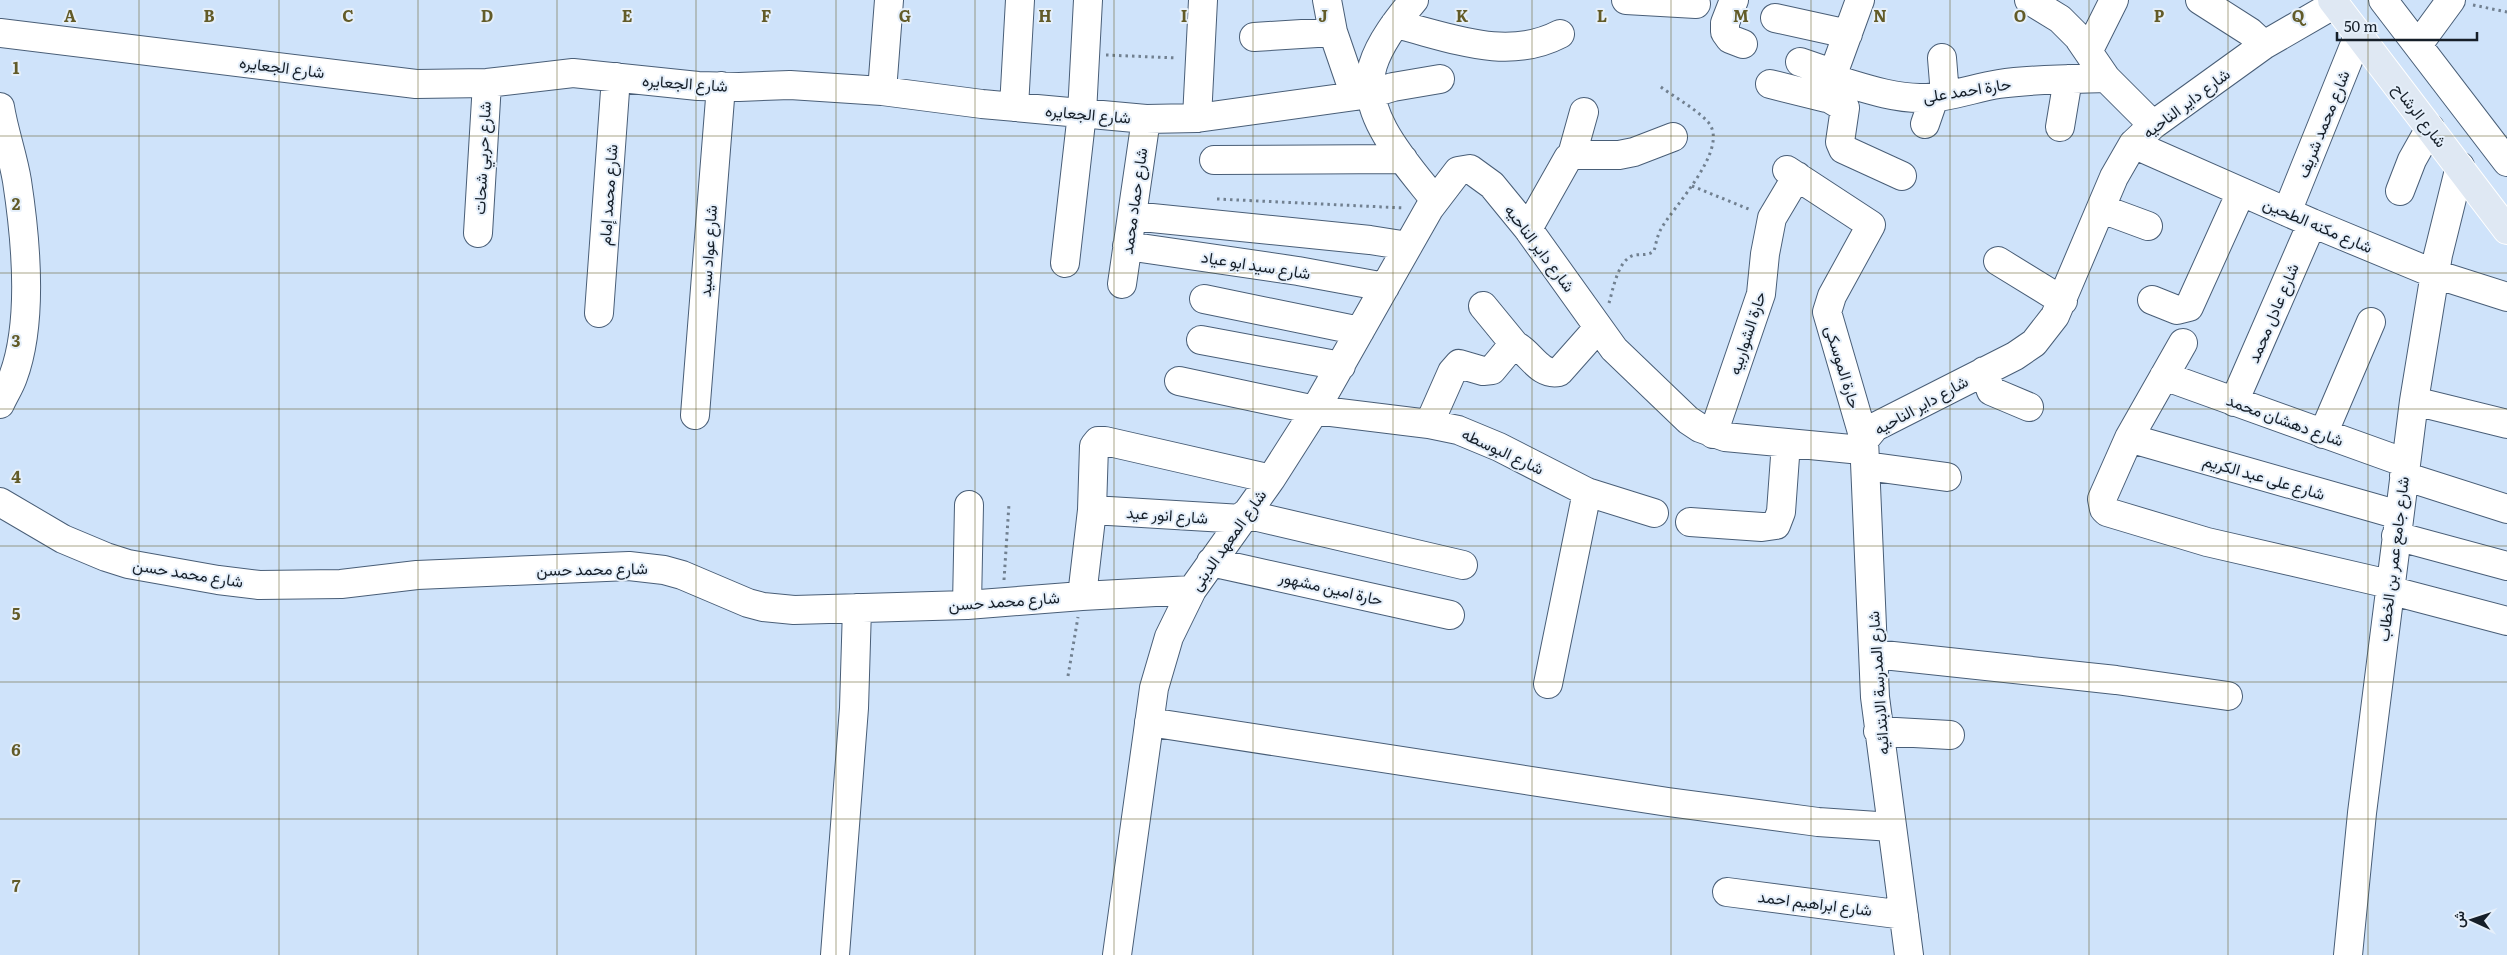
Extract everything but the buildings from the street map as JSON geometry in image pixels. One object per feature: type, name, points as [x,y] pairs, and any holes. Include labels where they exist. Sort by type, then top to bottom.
[{"type":"main road","name":"شارع الرشاح","points":[[2334,2],[2507,230]]},
{"type":"street","points":[[882,91],[889,0]]},
{"type":"street","points":[[1014,107],[1020,0]]},
{"type":"street","points":[[1064,263],[1082,113],[1088,0]]},
{"type":"street","points":[[1197,118],[1203,0]]},
{"type":"street","points":[[1327,0],[1333,32],[1363,95],[1432,205]]},
{"type":"street","points":[[1363,95],[1373,65],[1395,24],[1414,0]]},
{"type":"street","points":[[1626,0],[1696,4]]},
{"type":"street","points":[[1734,0],[1725,23],[1724,32],[1730,39],[1743,44]]},
{"type":"street","points":[[1830,83],[1860,0]]},
{"type":"street","points":[[2089,50],[2114,0]]},
{"type":"street","points":[[2200,0],[2250,32],[2264,45]]},
{"type":"street","points":[[2418,45],[2450,0]]},
{"type":"street","points":[[2038,2],[2060,20],[2089,50],[2106,78],[2153,125]]},
{"type":"street","name":"شارع داير الناحيه","points":[[1458,171],[1470,169],[1492,185],[1528,229],[1614,349],[1677,411],[1694,424],[1713,434],[1851,449],[1861,444],[1875,427],[1984,370],[2015,356],[2034,343],[2055,316],[2063,300],[2122,160],[2133,144],[2153,125],[2264,45],[2334,2]]},
{"type":"street","points":[[2390,3],[2418,45],[2507,162]]},
{"type":"street","name":"شارع محمد شريف","points":[[2287,212],[2361,39],[2390,3]]},
{"type":"street","points":[[1774,18],[1848,34]]},
{"type":"street","points":[[1395,24],[1496,48],[1536,44],[1560,34]]},
{"type":"street","points":[[1254,37],[1333,32]]},
{"type":"street","name":"شارع الجعايره","points":[[0,33],[416,84],[487,83],[574,73],[721,86],[790,85],[882,91],[1014,107],[1146,119],[1197,118],[1363,95],[1393,86],[1440,79]]},
{"type":"street","points":[[1924,124],[1940,96],[1942,58]]},
{"type":"street","points":[[1800,62],[1830,83],[1845,108],[1840,142],[1843,149],[1902,176]]},
{"type":"street","name":"شارع محمد إمام","points":[[599,313],[616,77]]},
{"type":"street","name":"حارة احمد على","points":[[1830,83],[1901,96],[1940,96],[2008,83],[2106,78]]},
{"type":"street","points":[[2060,127],[2068,79]]},
{"type":"street","name":"شارع حربي شحات","points":[[478,233],[487,83]]},
{"type":"street","points":[[1770,84],[1830,83]]},
{"type":"street","name":"شارع عواد سيد","points":[[695,415],[721,86]]},
{"type":"street","points":[[0,107],[17,180],[25,264],[26,317],[21,349],[13,378],[0,404]]},
{"type":"street","points":[[1528,229],[1568,158],[1572,155],[1584,112]]},
{"type":"street","name":"شارع حماد محمد","points":[[1122,284],[1146,119]]},
{"type":"street","points":[[2400,191],[2412,160],[2430,128]]},
{"type":"street","points":[[1572,155],[1619,155],[1634,152],[1672,138]]},
{"type":"street","name":"شارع مكنه الطحين","points":[[2133,144],[2312,224],[2434,274],[2507,297]]},
{"type":"street","points":[[1214,160],[1403,159]]},
{"type":"street","name":"شارع جامع عمر بن الخطاب","points":[[2348,955],[2362,813],[2389,587],[2414,401],[2434,274],[2460,166]]},
{"type":"street","name":"شارع المعهد الدينى","points":[[1117,955],[1149,722],[1160,662],[1180,614],[1192,590],[1270,479],[1315,410],[1432,205],[1458,171]]},
{"type":"street","name":"حارة الشواربيه","points":[[1713,434],[1761,294],[1765,254],[1772,218],[1792,173]]},
{"type":"street","name":"حارة الموسكى","points":[[1792,173],[1871,226],[1832,296],[1827,312],[1864,439]]},
{"type":"street","points":[[2152,300],[2177,310],[2189,307],[2241,192]]},
{"type":"street","points":[[2102,209],[2148,226]]},
{"type":"street","points":[[1132,216],[1370,240],[1408,246]]},
{"type":"street","name":"شارع عادل محمد","points":[[2234,402],[2312,224]]},
{"type":"street","name":"شارع سيد ابو عياد","points":[[1128,246],[1298,271],[1385,287]]},
{"type":"street","points":[[1998,261],[2063,300]]},
{"type":"street","points":[[1204,299],[1360,331]]},
{"type":"street","points":[[1482,306],[1515,346],[1544,370],[1554,373],[1564,369],[1597,327]]},
{"type":"street","points":[[2323,434],[2371,322]]},
{"type":"street","points":[[1200,340],[1341,366]]},
{"type":"street","points":[[2183,343],[2129,438],[2102,499],[2104,509],[2108,512],[2207,542],[2389,587],[2507,620]]},
{"type":"street","points":[[1429,424],[1455,367],[1465,364],[1483,371],[1492,370],[1511,347],[1515,346]]},
{"type":"street","points":[[1984,370],[1991,392],[2029,407]]},
{"type":"street","name":"شارع دهشان محمد","points":[[2164,376],[2323,434],[2405,470],[2507,508]]},
{"type":"street","name":"شارع البوسطه","points":[[1179,381],[1315,410],[1429,424],[1478,437],[1587,492],[1654,513]]},
{"type":"street","points":[[2414,401],[2507,424]]},
{"type":"street","name":"شارع على عبد الكريم","points":[[2129,438],[2397,526]]},
{"type":"street","name":"شارع المدرسة الابتدائيه","points":[[1864,439],[1878,731],[1909,955]]},
{"type":"street","points":[[1082,596],[1092,510],[1094,446],[1098,441],[1270,479]]},
{"type":"street","points":[[1690,522],[1762,527],[1776,525],[1781,512],[1786,443]]},
{"type":"street","points":[[1866,466],[1947,477]]},
{"type":"street","points":[[1548,684],[1587,492]]},
{"type":"street","name":"شارع محمد حسن","points":[[0,502],[63,539],[106,557],[128,564],[218,580],[259,585],[308,586],[418,575],[638,566],[682,575],[748,604],[763,608],[794,610],[967,605],[1192,590]]},
{"type":"street","points":[[967,605],[969,505]]},
{"type":"street","name":"شارع انور عيد","points":[[1092,510],[1243,517],[1463,565]]},
{"type":"street","points":[[2397,526],[2507,566]]},
{"type":"street","name":"حارة امين مشهور","points":[[1211,562],[1450,615]]},
{"type":"street","points":[[835,955],[854,708],[857,608]]},
{"type":"street","points":[[1874,654],[2116,680],[2228,696]]},
{"type":"street","points":[[1149,722],[1668,802],[1818,822],[1892,827]]},
{"type":"street","points":[[1878,731],[1950,735]]},
{"type":"street","name":"شارع ابراهيم احمد","points":[[1726,892],[1904,915]]},
{"type":"path","points":[[2450,0],[2507,12]]},
{"type":"path","points":[[1085,54],[1200,59]]},
{"type":"path","points":[[1597,327],[1605,314],[1624,262],[1634,255],[1648,254],[1654,251],[1660,230],[1692,186],[1712,148],[1712,131],[1708,123],[1658,85]]},
{"type":"path","points":[[1692,186],[1772,218]]},
{"type":"path","points":[[1217,199],[1432,205]]},
{"type":"path","points":[[1002,603],[1009,504]]},
{"type":"path","points":[[1068,676],[1082,596]]}]
